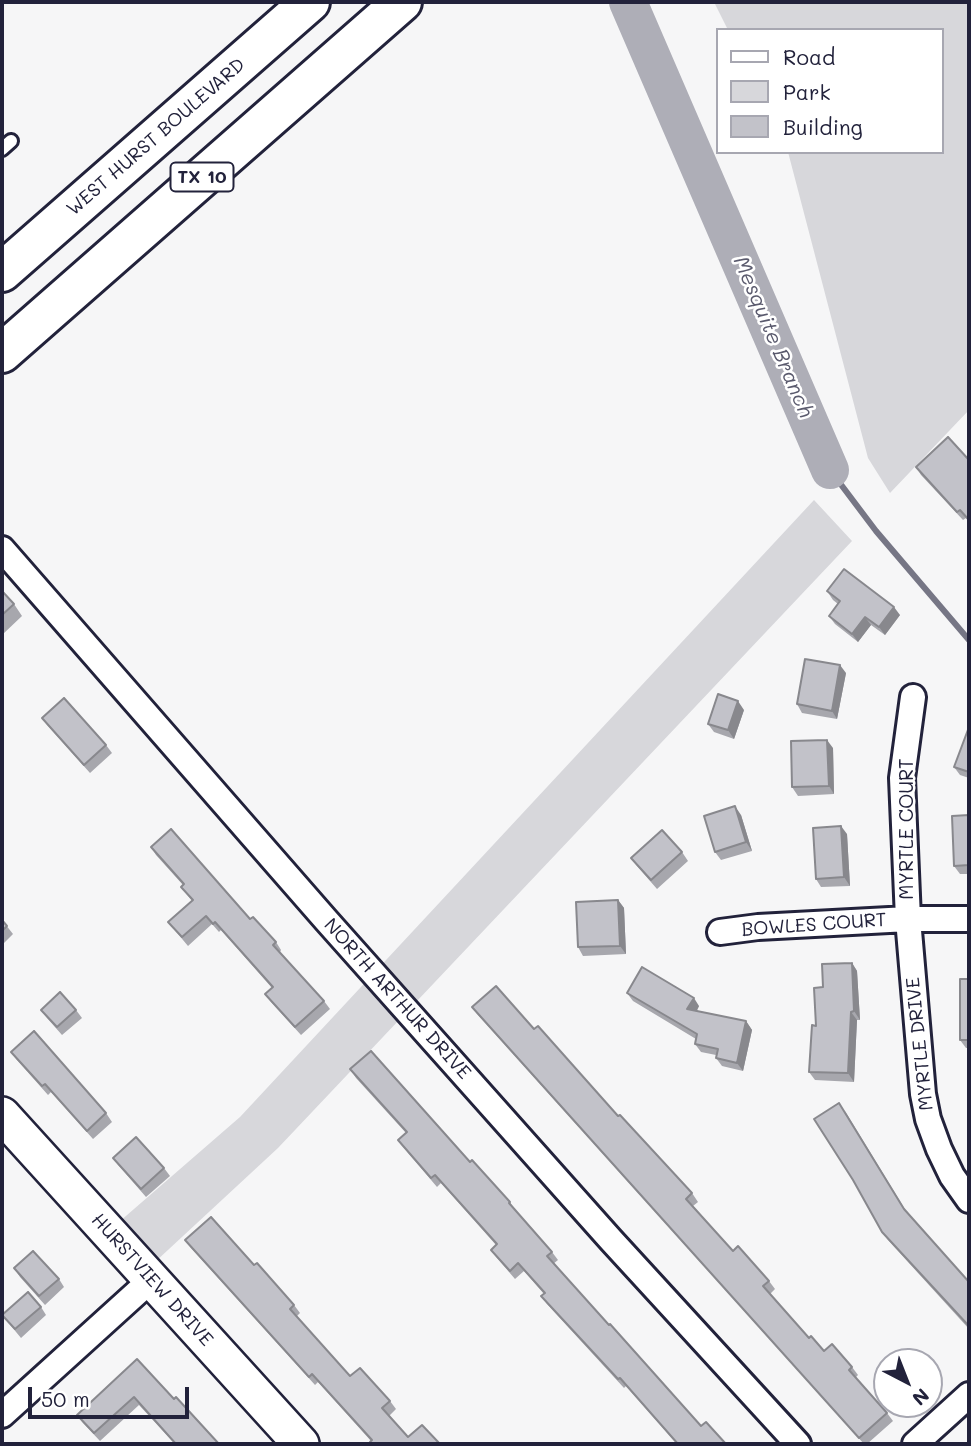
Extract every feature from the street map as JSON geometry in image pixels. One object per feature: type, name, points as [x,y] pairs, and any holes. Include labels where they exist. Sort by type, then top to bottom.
[{"type":"main road","name":"WEST HURST BOULEVARD","points":[[2,272],[310,2]]},
{"type":"main road","name":"TX 10","points":[[2,353],[402,2]]},
{"type":"street","name":"NORTH ARTHUR DRIVE","points":[[2,548],[621,1251],[798,1444]]},
{"type":"street","name":"MYRTLE COURT","points":[[908,919],[902,778],[913,697]]},
{"type":"street","name":"BOWLES COURT","points":[[720,932],[908,919],[969,919]]},
{"type":"street","name":"MYRTLE DRIVE","points":[[908,919],[923,1094],[928,1119],[952,1176],[969,1200]]},
{"type":"street","name":"HURSTVIEW DRIVE","points":[[2,1115],[301,1444]]},
{"type":"street","points":[[2,1415],[152,1279]]},
{"type":"street","points":[[915,1444],[969,1395]]},
{"type":"green space","points":[[714,2],[969,2],[969,410],[890,493],[868,458],[789,154],[943,154],[943,28],[727,28]]},
{"type":"green space","points":[[814,500],[852,541],[278,1148],[155,1262],[119,1222],[240,1117]]},
{"type":"building","points":[[948,437],[969,460],[969,520],[960,510],[957,512],[916,467]]},
{"type":"building","points":[[844,569],[894,607],[879,627],[865,617],[852,634],[829,616],[840,601],[827,591]]},
{"type":"building","points":[[2,591],[14,604],[2,615]]},
{"type":"building","points":[[805,659],[840,665],[832,711],[797,704]]},
{"type":"building","points":[[718,694],[738,701],[728,730],[708,724]]},
{"type":"building","points":[[64,698],[106,745],[84,765],[42,718]]},
{"type":"building","points":[[969,727],[969,772],[954,767]]},
{"type":"building","points":[[827,740],[829,786],[792,787],[791,741]]},
{"type":"building","points":[[735,806],[746,842],[715,852],[704,816]]},
{"type":"building","points":[[969,815],[969,865],[954,866],[952,816]]},
{"type":"building","points":[[841,826],[844,877],[816,879],[813,828]]},
{"type":"building","points":[[171,829],[250,919],[253,917],[276,942],[273,945],[324,1001],[295,1027],[265,994],[273,987],[215,922],[213,924],[206,916],[182,937],[168,922],[193,900],[181,887],[184,884],[151,847]]},
{"type":"building","points":[[662,830],[682,852],[651,880],[631,858]]},
{"type":"building","points":[[618,900],[620,946],[578,947],[576,902]]},
{"type":"building","points":[[852,963],[854,1011],[851,1012],[848,1073],[809,1072],[812,1025],[816,1026],[814,988],[823,987],[822,964]]},
{"type":"building","points":[[642,967],[694,998],[687,1009],[746,1021],[737,1063],[716,1058],[718,1049],[695,1044],[697,1034],[627,993]]},
{"type":"building","points":[[960,979],[969,979],[969,1040],[960,1040]]},
{"type":"building","points":[[496,986],[534,1029],[538,1026],[618,1116],[620,1115],[692,1193],[686,1199],[733,1251],[738,1246],[769,1281],[763,1286],[809,1338],[811,1336],[824,1351],[832,1344],[852,1367],[849,1370],[873,1397],[873,1418],[881,1418],[859,1438],[472,1007]]},
{"type":"building","points":[[60,992],[76,1010],[57,1027],[41,1010]]},
{"type":"building","points":[[34,1031],[106,1113],[87,1131],[45,1084],[42,1086],[11,1052]]},
{"type":"building","points":[[371,1051],[470,1162],[472,1160],[510,1202],[552,1252],[547,1256],[609,1325],[701,1426],[706,1422],[726,1444],[678,1444],[620,1378],[618,1379],[541,1296],[545,1293],[518,1263],[510,1271],[491,1250],[497,1244],[435,1175],[431,1178],[398,1140],[407,1132],[350,1069]]},
{"type":"building","points":[[839,1103],[904,1209],[969,1282],[968,1325],[882,1232],[814,1119]]},
{"type":"building","points":[[136,1137],[164,1168],[141,1189],[113,1158]]},
{"type":"building","points":[[211,1217],[294,1305],[290,1309],[350,1376],[360,1368],[390,1401],[382,1408],[408,1437],[422,1425],[440,1444],[372,1444],[372,1440],[312,1374],[309,1377],[185,1240]]},
{"type":"building","points":[[33,1251],[59,1279],[39,1296],[14,1268]]},
{"type":"building","points":[[28,1292],[41,1307],[15,1329],[2,1315]]},
{"type":"building","points":[[137,1359],[219,1444],[176,1444],[134,1397],[94,1433],[77,1415]]},
{"type":"waterway","name":"Mesquite Branch","points":[[628,2],[830,470]]},
{"type":"waterway","name":"Mesquite Branch","points":[[830,470],[876,531],[969,640]]}]
